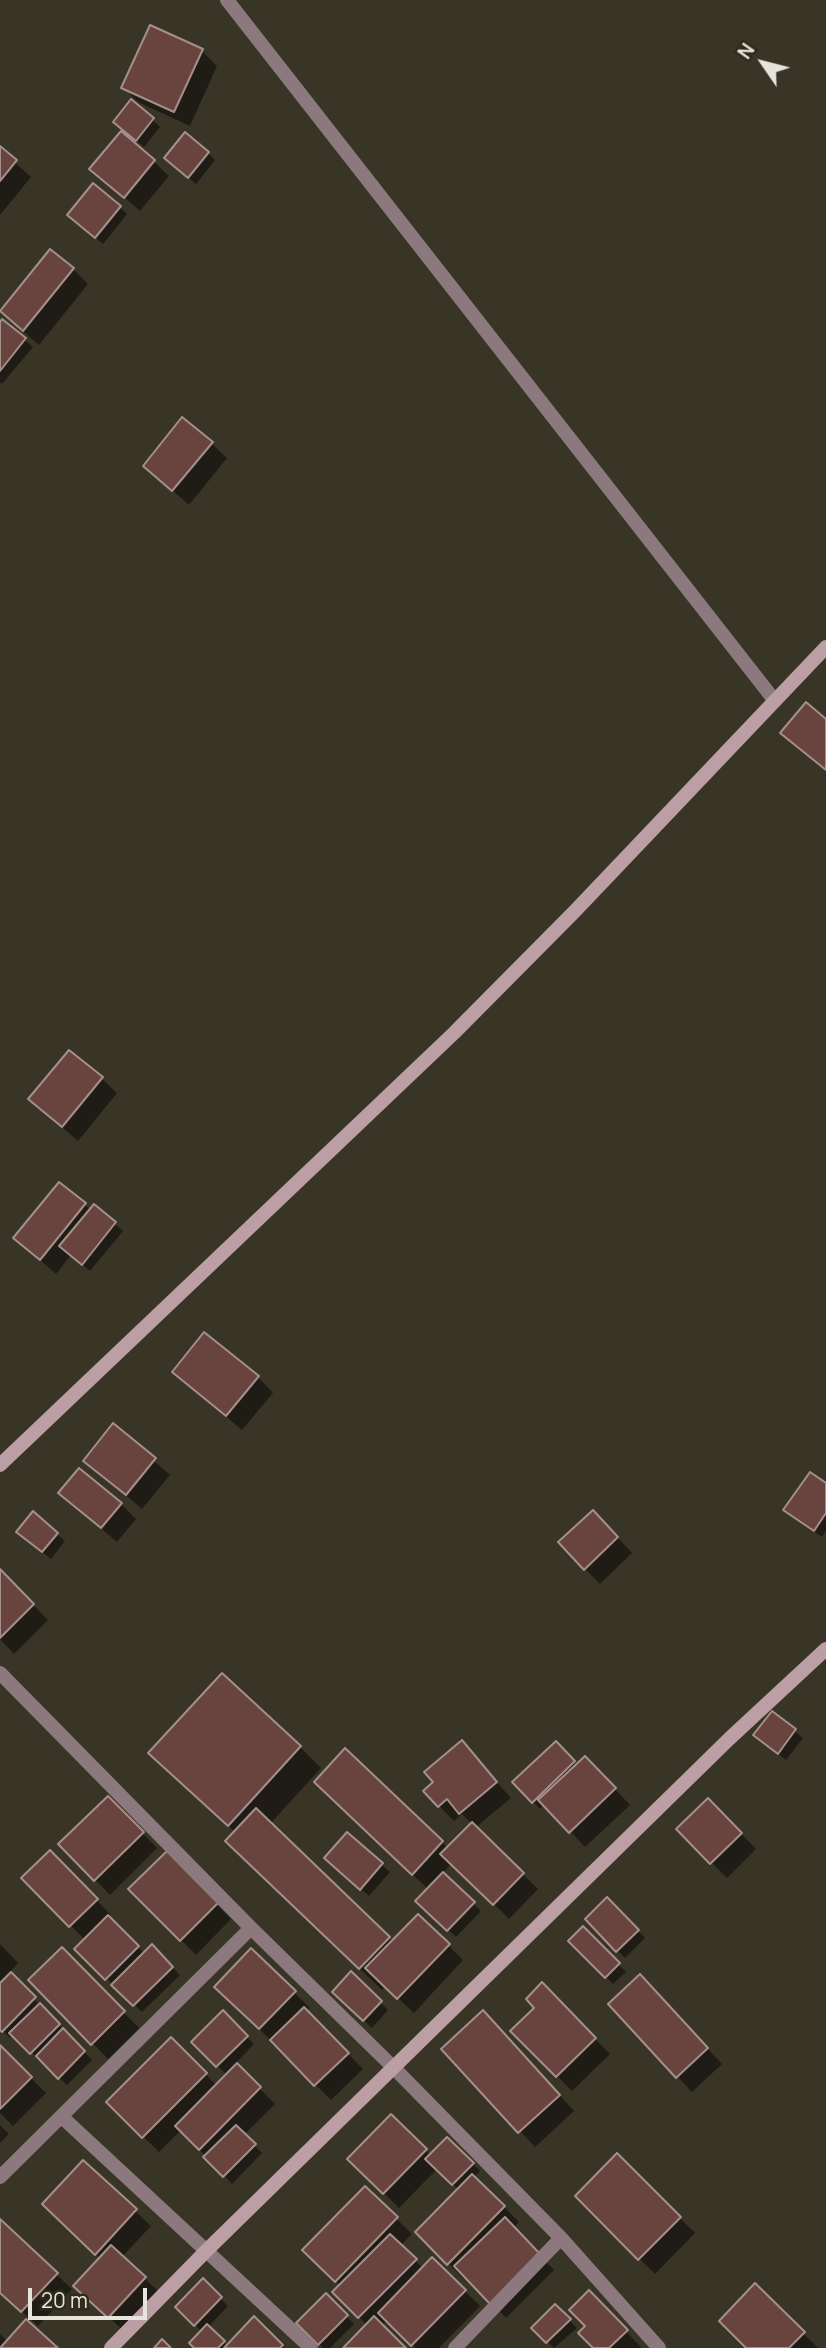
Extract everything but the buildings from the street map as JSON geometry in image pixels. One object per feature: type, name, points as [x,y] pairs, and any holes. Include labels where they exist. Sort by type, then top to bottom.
[{"type":"street","points":[[226,0],[775,701]]},
{"type":"street","points":[[0,1465],[454,1033],[575,911],[826,647]]},
{"type":"street","points":[[111,2348],[207,2250],[395,2069],[729,1739],[826,1648]]},
{"type":"street","points":[[0,1673],[561,2238],[659,2348]]},
{"type":"street","points":[[0,2177],[251,1928]]},
{"type":"street","points":[[62,2116],[311,2348]]},
{"type":"street","points":[[455,2348],[561,2238]]}]
